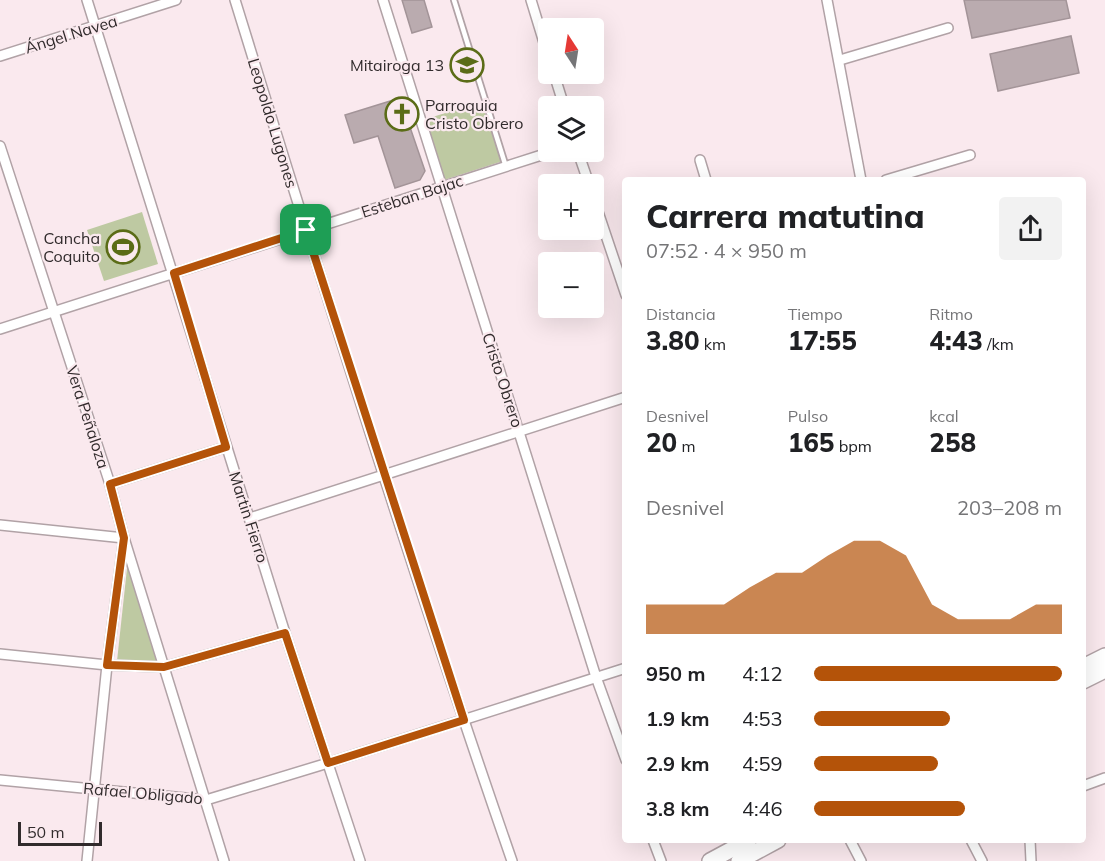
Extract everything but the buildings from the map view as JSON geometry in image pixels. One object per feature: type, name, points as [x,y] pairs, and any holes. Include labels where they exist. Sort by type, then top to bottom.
[{"type":"main road","points":[[1086,666],[1105,656]]},
{"type":"main road","points":[[1086,680],[1105,670]]},
{"type":"main road","points":[[739,857],[747,843]]},
{"type":"main road","points":[[710,861],[739,857],[771,843]]},
{"type":"street","name":"Martin Fierro","points":[[87,0],[174,273],[226,447],[360,861]]},
{"type":"street","name":"Ángel Navea","points":[[0,56],[176,0]]},
{"type":"street","name":"Leopoldo Lugones","points":[[235,0],[384,475],[512,861]]},
{"type":"street","name":"Cristo Obrero","points":[[383,0],[596,677],[622,749]]},
{"type":"street","points":[[531,0],[538,23]]},
{"type":"street","points":[[827,0],[860,177]]},
{"type":"street","points":[[840,60],[948,28]]},
{"type":"street","name":"Vera Peñaloza","points":[[0,146],[110,484],[124,538],[224,861]]},
{"type":"street","points":[[896,177],[970,154]]},
{"type":"street","name":"Esteban Bajac","points":[[0,329],[538,156]]},
{"type":"street","points":[[700,160],[705,177]]},
{"type":"street","points":[[604,230],[622,283]]},
{"type":"street","points":[[250,518],[622,398]]},
{"type":"street","points":[[110,484],[226,447]]},
{"type":"street","points":[[0,525],[124,538],[107,665],[87,861]]},
{"type":"street","points":[[0,654],[107,665],[164,667],[285,633]]},
{"type":"street","name":"Rafael Obligado","points":[[0,780],[206,800],[622,669]]},
{"type":"street","points":[[1086,785],[1105,778]]},
{"type":"street","points":[[654,843],[661,861]]},
{"type":"street","points":[[852,843],[861,861]]},
{"type":"street","points":[[973,843],[982,861]]},
{"type":"street","points":[[1030,843],[1031,861]]},
{"type":"lane","points":[[454,0],[506,167]]},
{"type":"green space","points":[[484,101],[503,161],[444,180],[426,119]]},
{"type":"green space","name":"Cancha Coquito","points":[[142,212],[158,264],[104,281],[87,230]]},
{"type":"green space","points":[[128,559],[157,661],[117,661]]},
{"type":"place","name":"Mitairoga 13","points":[[467,65]]},
{"type":"place","name":"Parroquia Cristo Obrero","points":[[402,114]]},
{"type":"place","name":"Cancha Coquito","points":[[123,247]]},
{"type":"route","points":[[306,230],[464,720],[328,763],[285,633],[164,667],[107,665],[124,538],[110,484],[226,447],[174,273],[306,230]]}]
